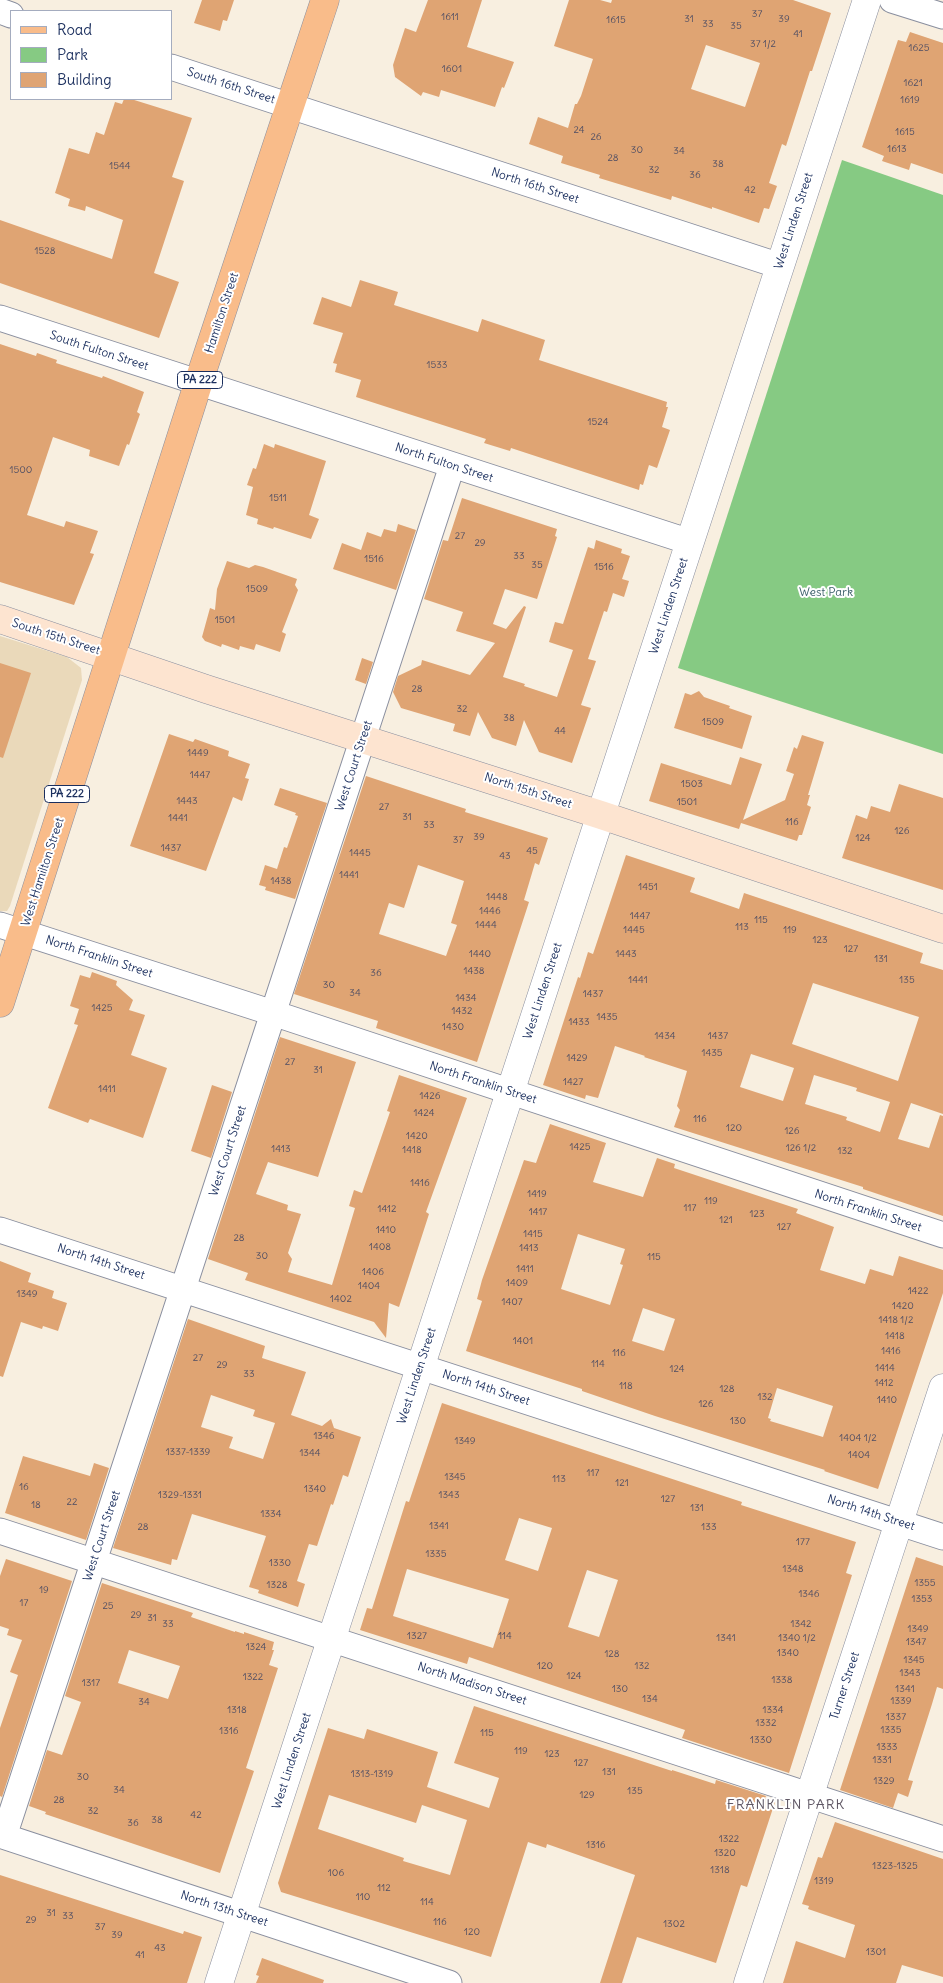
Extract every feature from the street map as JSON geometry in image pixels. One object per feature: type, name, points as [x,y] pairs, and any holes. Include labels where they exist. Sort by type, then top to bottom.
[{"type":"main road","name":"Hamilton Street","points":[[112,656],[198,384],[325,0]]},
{"type":"main road","name":"South 15th Street","points":[[0,619],[112,656]]},
{"type":"main road","name":"North 15th Street","points":[[112,656],[600,814],[943,929]]},
{"type":"main road","name":"West Hamilton Street","points":[[0,1003],[12,929],[112,656]]},
{"type":"street","name":"West Linden Street","points":[[219,1983],[867,0]]},
{"type":"street","points":[[892,0],[943,16]]},
{"type":"street","name":"South 16th Street","points":[[172,67],[290,106]]},
{"type":"street","name":"North 16th Street","points":[[290,106],[780,266]]},
{"type":"street","name":"South Fulton Street","points":[[0,318],[198,384]]},
{"type":"street","name":"North Fulton Street","points":[[198,384],[690,542]]},
{"type":"street","name":"West Court Street","points":[[2,1836],[452,466]]},
{"type":"street","name":"North Franklin Street","points":[[12,929],[273,1013],[943,1236]]},
{"type":"street","name":"North 14th Street","points":[[0,1230],[943,1537]]},
{"type":"street","name":"Turner Street","points":[[748,1983],[943,1388]]},
{"type":"street","name":"North Madison Street","points":[[0,1531],[943,1839]]},
{"type":"street","name":"North 13th Street","points":[[2,1836],[449,1983]]},
{"type":"shaded area","points":[[0,636],[67,657],[81,668],[82,680],[7,911],[0,911]]},
{"type":"green space","name":"West Park","points":[[842,160],[943,195],[943,754],[678,668]]},
{"type":"building","points":[[202,0],[234,0],[227,21],[223,20],[220,31],[194,23]]},
{"type":"building","points":[[428,0],[482,0],[467,47],[514,62],[495,107],[441,90],[439,97],[423,92],[421,96],[395,77],[393,65],[405,28],[416,32]]},
{"type":"building","points":[[569,0],[600,0],[611,3],[612,0],[793,0],[831,13],[786,146],[782,144],[769,183],[777,186],[769,209],[764,208],[759,223],[712,207],[712,209],[672,196],[671,200],[599,178],[600,175],[561,163],[563,156],[529,144],[538,117],[568,128],[575,104],[577,104],[581,96],[593,59],[554,46]],"holes":[[[706,45],[760,63],[745,107],[691,89]]]},
{"type":"building","points":[[910,32],[943,43],[943,174],[911,163],[909,170],[882,161],[884,156],[862,147],[898,40],[906,42]]},
{"type":"building","points":[[124,100],[134,100],[192,118],[172,177],[184,181],[154,273],[179,282],[159,338],[0,283],[0,220],[112,259],[123,220],[86,206],[85,211],[68,206],[70,199],[55,193],[69,148],[89,154],[96,132],[104,135],[115,102],[122,104]]},
{"type":"building","points":[[360,280],[398,292],[394,305],[478,332],[482,319],[545,340],[539,360],[667,402],[666,407],[668,407],[662,427],[670,430],[657,468],[649,465],[643,485],[640,484],[639,490],[511,448],[510,451],[484,443],[486,439],[356,397],[361,380],[335,372],[337,364],[333,363],[343,333],[313,324],[322,297],[351,307]]},
{"type":"building","points":[[0,344],[36,356],[37,353],[57,360],[56,363],[102,378],[103,376],[144,392],[137,412],[140,414],[119,466],[89,456],[90,450],[53,437],[27,515],[64,527],[66,521],[98,531],[90,553],[94,554],[74,605],[0,582]]},
{"type":"building","points":[[264,444],[274,448],[275,444],[326,461],[309,515],[319,519],[311,539],[274,527],[273,529],[257,524],[258,519],[246,515],[253,487],[247,485],[253,468],[256,469]]},
{"type":"building","points":[[462,498],[557,529],[555,536],[557,537],[537,599],[505,589],[493,624],[506,629],[524,606],[526,607],[503,677],[525,684],[524,686],[557,697],[573,650],[549,642],[555,622],[563,624],[588,547],[594,549],[596,540],[622,549],[621,553],[630,556],[622,579],[629,581],[624,597],[613,593],[607,612],[604,611],[588,659],[596,661],[581,705],[591,708],[572,763],[539,752],[524,720],[516,746],[492,738],[478,712],[470,736],[453,731],[455,724],[401,708],[393,692],[398,676],[421,665],[422,660],[470,675],[495,643],[456,631],[463,612],[424,599],[443,540],[448,541]]},
{"type":"building","points":[[398,524],[416,530],[396,590],[333,569],[342,543],[361,550],[367,532],[381,537],[384,529],[396,532]]},
{"type":"building","points":[[227,561],[249,568],[255,565],[263,567],[297,579],[295,585],[298,590],[282,632],[286,634],[280,652],[256,644],[254,650],[240,646],[239,650],[222,644],[221,647],[205,641],[202,637],[210,608],[215,610],[217,589]]},
{"type":"building","points":[[362,658],[373,662],[366,684],[355,680]]},
{"type":"building","points":[[0,663],[31,673],[3,758],[0,757]]},
{"type":"building","points":[[699,691],[704,697],[752,716],[742,749],[674,728],[685,693],[691,695]]},
{"type":"building","points":[[169,734],[193,742],[195,739],[229,751],[228,756],[250,764],[245,778],[249,779],[242,801],[233,797],[206,871],[130,846]]},
{"type":"building","points":[[802,735],[824,742],[808,795],[810,795],[807,805],[811,807],[802,835],[799,835],[797,841],[741,823],[739,829],[649,801],[661,763],[731,785],[740,757],[762,764],[743,820],[785,800],[794,774],[786,771],[794,747],[797,749]]},
{"type":"building","points":[[366,776],[466,809],[465,812],[548,838],[539,865],[535,863],[524,900],[529,902],[477,1062],[376,1028],[378,1021],[294,994]],"holes":[[[418,865],[464,881],[451,923],[457,925],[446,956],[379,934],[389,903],[404,908]]]},
{"type":"building","points":[[899,784],[943,798],[943,890],[842,858],[856,815],[867,819],[871,806],[890,812]]},
{"type":"building","points":[[280,788],[327,803],[295,899],[265,890],[266,887],[259,885],[265,865],[277,869],[284,847],[287,848],[298,816],[295,815],[296,813],[274,805]]},
{"type":"building","points":[[626,855],[695,878],[690,892],[739,909],[744,893],[923,953],[920,963],[943,970],[943,1114],[911,1103],[898,1139],[929,1148],[940,1115],[943,1116],[943,1216],[863,1189],[863,1187],[674,1127],[680,1110],[677,1106],[687,1071],[615,1046],[598,1098],[586,1095],[585,1099],[543,1085],[578,977],[580,978],[588,952],[593,954]],"holes":[[[813,983],[919,1017],[898,1081],[792,1044]],[[751,1054],[794,1068],[783,1101],[740,1087]],[[814,1075],[857,1088],[856,1091],[890,1102],[880,1132],[846,1120],[847,1117],[805,1104]]]},
{"type":"building","points":[[92,972],[117,981],[116,985],[133,1000],[129,1010],[145,1015],[131,1055],[167,1068],[143,1138],[90,1119],[88,1123],[48,1108],[78,1025],[74,1024],[79,1009],[70,1006],[80,975],[90,978]]},
{"type":"building","points":[[280,1037],[356,1062],[318,1177],[268,1162],[256,1194],[288,1205],[287,1210],[301,1214],[288,1253],[292,1259],[288,1272],[332,1285],[355,1208],[349,1206],[354,1190],[362,1193],[390,1112],[387,1111],[399,1075],[467,1098],[426,1212],[429,1214],[399,1307],[389,1303],[386,1338],[374,1322],[245,1280],[248,1273],[208,1259]]},
{"type":"building","points":[[212,1085],[232,1092],[211,1158],[191,1151]]},
{"type":"building","points":[[550,1124],[606,1143],[593,1182],[643,1197],[657,1158],[675,1164],[674,1168],[798,1209],[796,1213],[834,1227],[820,1270],[865,1284],[870,1269],[893,1276],[899,1256],[943,1270],[943,1293],[878,1489],[825,1470],[655,1416],[582,1391],[582,1389],[466,1351],[482,1301],[477,1299],[482,1280],[524,1160],[536,1163]],"holes":[[[578,1234],[625,1249],[620,1264],[623,1265],[610,1305],[561,1289]],[[643,1308],[675,1319],[664,1351],[632,1341]],[[777,1388],[833,1406],[823,1437],[770,1421],[771,1419],[768,1418]]]},
{"type":"building","points":[[0,1261],[31,1273],[28,1282],[54,1291],[52,1298],[67,1303],[58,1331],[43,1326],[42,1329],[21,1322],[3,1377],[0,1376]]},
{"type":"building","points":[[188,1319],[265,1346],[262,1358],[306,1372],[291,1415],[322,1426],[331,1419],[334,1428],[361,1437],[348,1477],[343,1475],[317,1546],[309,1544],[297,1581],[305,1584],[298,1607],[258,1593],[259,1590],[249,1587],[266,1536],[192,1514],[177,1560],[172,1559],[171,1565],[113,1548]],"holes":[[[211,1395],[255,1410],[253,1416],[275,1423],[263,1459],[229,1448],[233,1437],[201,1427]]]},
{"type":"building","points":[[442,1403],[742,1502],[741,1505],[856,1542],[846,1573],[852,1575],[789,1773],[682,1738],[685,1730],[469,1657],[467,1664],[360,1630],[367,1608],[372,1609],[406,1501],[409,1502]],"holes":[[[519,1518],[552,1528],[538,1571],[505,1560]],[[407,1569],[509,1599],[493,1648],[393,1616]],[[587,1570],[618,1580],[599,1637],[568,1627]]]},
{"type":"building","points":[[23,1456],[90,1476],[94,1463],[109,1468],[86,1540],[5,1513]]},
{"type":"building","points":[[916,1557],[943,1566],[943,1689],[937,1687],[908,1780],[913,1781],[908,1797],[898,1793],[893,1808],[840,1790]]},
{"type":"building","points":[[6,1559],[72,1581],[2,1797],[0,1796],[0,1728],[18,1675],[10,1672],[22,1640],[7,1635],[9,1629],[0,1626],[0,1576]]},
{"type":"building","points":[[102,1583],[193,1613],[191,1617],[235,1632],[244,1634],[244,1632],[274,1642],[272,1650],[274,1650],[269,1665],[278,1668],[246,1768],[254,1771],[220,1873],[45,1814],[46,1812],[29,1806],[47,1750],[62,1755],[81,1702],[65,1696]],"holes":[[[129,1650],[180,1666],[168,1699],[118,1683]]]},
{"type":"building","points":[[474,1706],[672,1771],[715,1784],[716,1780],[766,1796],[765,1798],[775,1802],[747,1887],[741,1885],[716,1963],[637,1937],[622,1983],[600,1983],[635,1875],[547,1844],[546,1848],[528,1842],[491,1957],[281,1892],[278,1883],[328,1728],[364,1739],[367,1729],[438,1752],[427,1787],[489,1808],[499,1778],[454,1763]],"holes":[[[329,1795],[416,1823],[422,1805],[467,1820],[450,1875],[403,1861],[404,1858],[318,1829]]]},
{"type":"building","points":[[835,1822],[943,1859],[943,1977],[902,1965],[896,1983],[783,1983],[796,1941],[845,1958],[855,1925],[808,1909],[809,1906],[802,1904],[818,1857],[822,1858]]},
{"type":"building","points":[[0,1875],[183,1934],[184,1931],[202,1937],[187,1983],[0,1983]]},
{"type":"building","points":[[262,1958],[324,1980],[323,1983],[256,1983],[259,1976],[256,1975]]},
{"type":"district","name":"FRANKLIN PARK","points":[[786,1805]]}]
